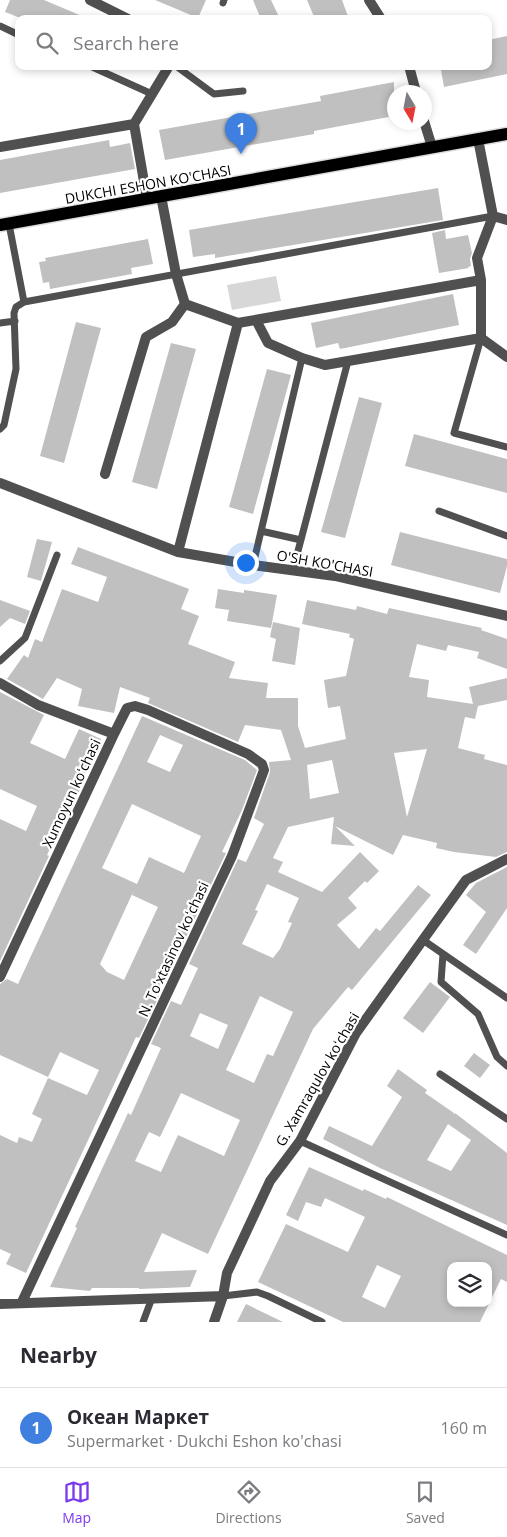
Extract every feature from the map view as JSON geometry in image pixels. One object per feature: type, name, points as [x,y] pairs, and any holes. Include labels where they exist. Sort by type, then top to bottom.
[{"type":"main road","name":"DUKCHI ESHON KO'CHASI","points":[[4,225],[507,134]]},
{"type":"street","points":[[90,0],[120,15]]},
{"type":"street","points":[[369,0],[378,15]]},
{"type":"street","points":[[148,199],[134,124],[167,70]]},
{"type":"street","points":[[410,70],[414,85]]},
{"type":"street","points":[[0,148],[134,124]]},
{"type":"street","points":[[427,130],[432,147]]},
{"type":"street","points":[[478,139],[492,216],[477,258],[481,280],[481,338]]},
{"type":"street","points":[[161,196],[176,274],[185,304]]},
{"type":"street","points":[[492,216],[507,220]]},
{"type":"street","points":[[185,304],[238,324],[481,280]]},
{"type":"street","points":[[105,474],[146,337],[172,322],[185,304]]},
{"type":"street","points":[[256,320],[268,343],[302,358],[325,365],[481,338],[507,356]]},
{"type":"street","points":[[178,552],[238,324]]},
{"type":"street","name":"O'SH KO'CHASI","points":[[0,483],[178,552],[253,565],[335,576],[507,616]]},
{"type":"street","name":"Xumoyun koʻchasi","points":[[0,683],[38,705],[114,734],[0,978]]},
{"type":"street","name":"N. Toʻxtasinov koʻchasi","points":[[22,1302],[232,856],[264,770],[262,764],[248,754],[135,706],[127,708],[114,734]]},
{"type":"street","name":"G. Xamraqulov koʻchasi","points":[[214,1322],[224,1296],[227,1273],[270,1182],[300,1141],[356,1033],[466,880],[507,859]]},
{"type":"street","points":[[0,1304],[224,1296]]},
{"type":"lane","points":[[0,26],[15,32]]},
{"type":"lane","points":[[99,70],[152,94]]},
{"type":"lane","points":[[181,70],[214,94],[243,91]]},
{"type":"lane","points":[[0,429],[4,425],[16,369],[14,321],[16,307],[24,302],[492,216]]},
{"type":"lane","points":[[4,225],[24,302]]},
{"type":"lane","points":[[0,323],[14,321]]},
{"type":"lane","points":[[481,338],[454,433],[507,448]]},
{"type":"lane","points":[[253,565],[302,358]]},
{"type":"lane","points":[[293,570],[348,361]]},
{"type":"lane","points":[[439,511],[507,536]]},
{"type":"lane","points":[[261,531],[301,540]]},
{"type":"lane","points":[[0,661],[25,638],[57,555]]},
{"type":"lane","points":[[423,940],[507,998]]},
{"type":"lane","points":[[443,954],[441,982],[478,1014],[497,1057],[507,1066]]},
{"type":"lane","points":[[440,1074],[507,1119]]},
{"type":"lane","points":[[300,1141],[507,1235]]},
{"type":"lane","points":[[224,1296],[257,1292],[322,1322]]},
{"type":"lane","points":[[144,1322],[152,1298]]},
{"type":"shaded area","points":[[276,276],[281,301],[232,310],[227,285]]},
{"type":"building","points":[[10,0],[44,0],[80,15],[15,16],[5,12]]},
{"type":"building","points":[[155,0],[206,0],[199,15],[191,15]]},
{"type":"building","points":[[253,0],[271,0],[278,15],[259,15]]},
{"type":"building","points":[[307,0],[342,0],[348,15],[313,15]]},
{"type":"building","points":[[507,36],[507,74],[444,87],[441,70],[492,70],[492,39]]},
{"type":"building","points":[[394,82],[394,85],[387,85],[387,117],[314,131],[314,134],[165,160],[159,130],[321,101],[320,96]]},
{"type":"building","points":[[109,140],[110,147],[130,143],[135,169],[0,193],[0,160]]},
{"type":"building","points":[[438,188],[443,220],[215,258],[215,254],[193,257],[189,230]]},
{"type":"building","points":[[445,230],[446,239],[468,235],[472,253],[470,259],[471,266],[469,268],[439,273],[432,233]]},
{"type":"building","points":[[148,239],[153,264],[131,268],[132,274],[50,289],[49,282],[43,283],[39,262],[46,261],[45,258]]},
{"type":"building","points":[[453,294],[459,325],[340,349],[338,343],[316,348],[311,323]]},
{"type":"building","points":[[76,322],[101,328],[64,463],[40,456]]},
{"type":"building","points":[[171,343],[196,349],[157,489],[132,482]]},
{"type":"building","points":[[267,369],[291,375],[253,514],[229,507]]},
{"type":"building","points":[[359,397],[382,403],[345,538],[321,532]]},
{"type":"building","points":[[414,434],[507,459],[507,493],[405,466]]},
{"type":"building","points":[[400,532],[507,559],[500,593],[391,565]]},
{"type":"building","points":[[37,539],[52,542],[41,581],[27,577]]},
{"type":"building","points":[[78,547],[189,589],[181,609],[199,616],[188,644],[235,662],[229,678],[268,683],[266,698],[298,698],[298,726],[305,748],[346,739],[340,706],[328,708],[324,680],[346,676],[354,639],[349,637],[350,634],[302,624],[307,600],[356,610],[357,606],[387,614],[389,608],[482,628],[481,630],[507,639],[507,669],[477,658],[479,652],[448,645],[446,651],[417,644],[409,677],[429,680],[427,697],[473,704],[469,687],[507,678],[507,700],[478,706],[475,719],[465,717],[458,748],[485,755],[484,759],[507,765],[507,852],[496,857],[454,852],[436,848],[437,843],[403,835],[393,855],[335,826],[355,846],[331,844],[334,817],[288,827],[273,858],[283,862],[278,872],[322,892],[360,852],[379,871],[367,883],[365,881],[348,898],[357,908],[337,925],[359,949],[376,928],[380,931],[418,885],[431,895],[352,990],[348,987],[313,1029],[208,1254],[162,1233],[144,1272],[197,1270],[190,1287],[92,1288],[90,1291],[50,1287],[77,1228],[75,1227],[128,1113],[131,1115],[161,1048],[151,1044],[171,1001],[181,1005],[198,968],[189,964],[238,859],[246,862],[264,824],[254,818],[270,772],[269,762],[291,760],[281,730],[245,725],[238,742],[148,703],[150,698],[120,687],[114,713],[78,706],[82,689],[57,678],[43,699],[7,679],[24,655],[28,658],[35,639],[42,642],[62,589],[98,602],[107,577],[71,564]],"holes":[[[427,749],[407,817],[394,753]],[[332,760],[339,793],[310,799],[307,765]],[[267,884],[299,898],[288,922],[292,923],[280,949],[273,958],[242,944],[258,911],[255,910]],[[260,996],[293,1012],[273,1056],[267,1054],[254,1083],[226,1070]],[[200,1013],[228,1025],[218,1049],[190,1036]],[[181,1093],[240,1120],[224,1156],[178,1135],[161,1172],[135,1161],[149,1132],[160,1137]]]},
{"type":"building","points":[[218,589],[244,593],[244,590],[277,595],[271,628],[227,621],[229,610],[215,608]]},
{"type":"building","points":[[0,600],[30,611],[25,624],[10,618],[0,627]]},
{"type":"building","points":[[273,622],[300,628],[295,665],[272,661],[276,639],[270,637]]},
{"type":"building","points":[[0,692],[44,715],[30,743],[65,759],[79,729],[101,739],[81,782],[83,783],[47,855],[49,856],[0,961],[0,819],[26,831],[37,806],[0,789]]},
{"type":"building","points":[[142,716],[245,760],[257,770],[242,810],[222,852],[226,853],[176,958],[173,957],[156,995],[159,996],[139,1038],[136,1037],[26,1273],[6,1264],[11,1254],[0,1249],[0,1135],[17,1143],[19,1137],[32,1142],[42,1119],[32,1114],[48,1078],[87,1095],[99,1070],[60,1052],[48,1077],[0,1055],[0,984],[7,979],[18,984]],"holes":[[[160,735],[183,745],[170,772],[147,762]],[[132,804],[201,836],[184,873],[149,857],[137,884],[102,868]],[[134,890],[132,895],[158,907],[124,980],[107,972],[100,964]]]},
{"type":"building","points":[[507,867],[507,908],[476,954],[463,945],[486,912],[466,895],[476,883]]},
{"type":"building","points":[[430,982],[450,997],[423,1033],[403,1018]]},
{"type":"building","points":[[474,1053],[490,1065],[480,1078],[464,1066]]},
{"type":"building","points":[[398,1069],[427,1090],[425,1093],[454,1113],[453,1115],[455,1113],[507,1153],[507,1225],[380,1168],[323,1139],[329,1126],[372,1146],[402,1097],[387,1086]],"holes":[[[448,1124],[471,1140],[451,1171],[427,1160]]]},
{"type":"building","points":[[309,1167],[363,1191],[364,1189],[386,1199],[387,1197],[507,1255],[507,1282],[501,1279],[492,1297],[492,1262],[447,1262],[447,1307],[487,1307],[480,1322],[343,1322],[258,1282],[286,1224],[348,1252],[365,1217],[325,1198],[321,1207],[306,1202],[298,1221],[286,1215]],"holes":[[[377,1265],[401,1276],[385,1308],[362,1297]]]},
{"type":"building","points":[[246,1304],[283,1322],[237,1322]]},
{"type":"place","name":"Океан Маркет","points":[[241,154]]}]
